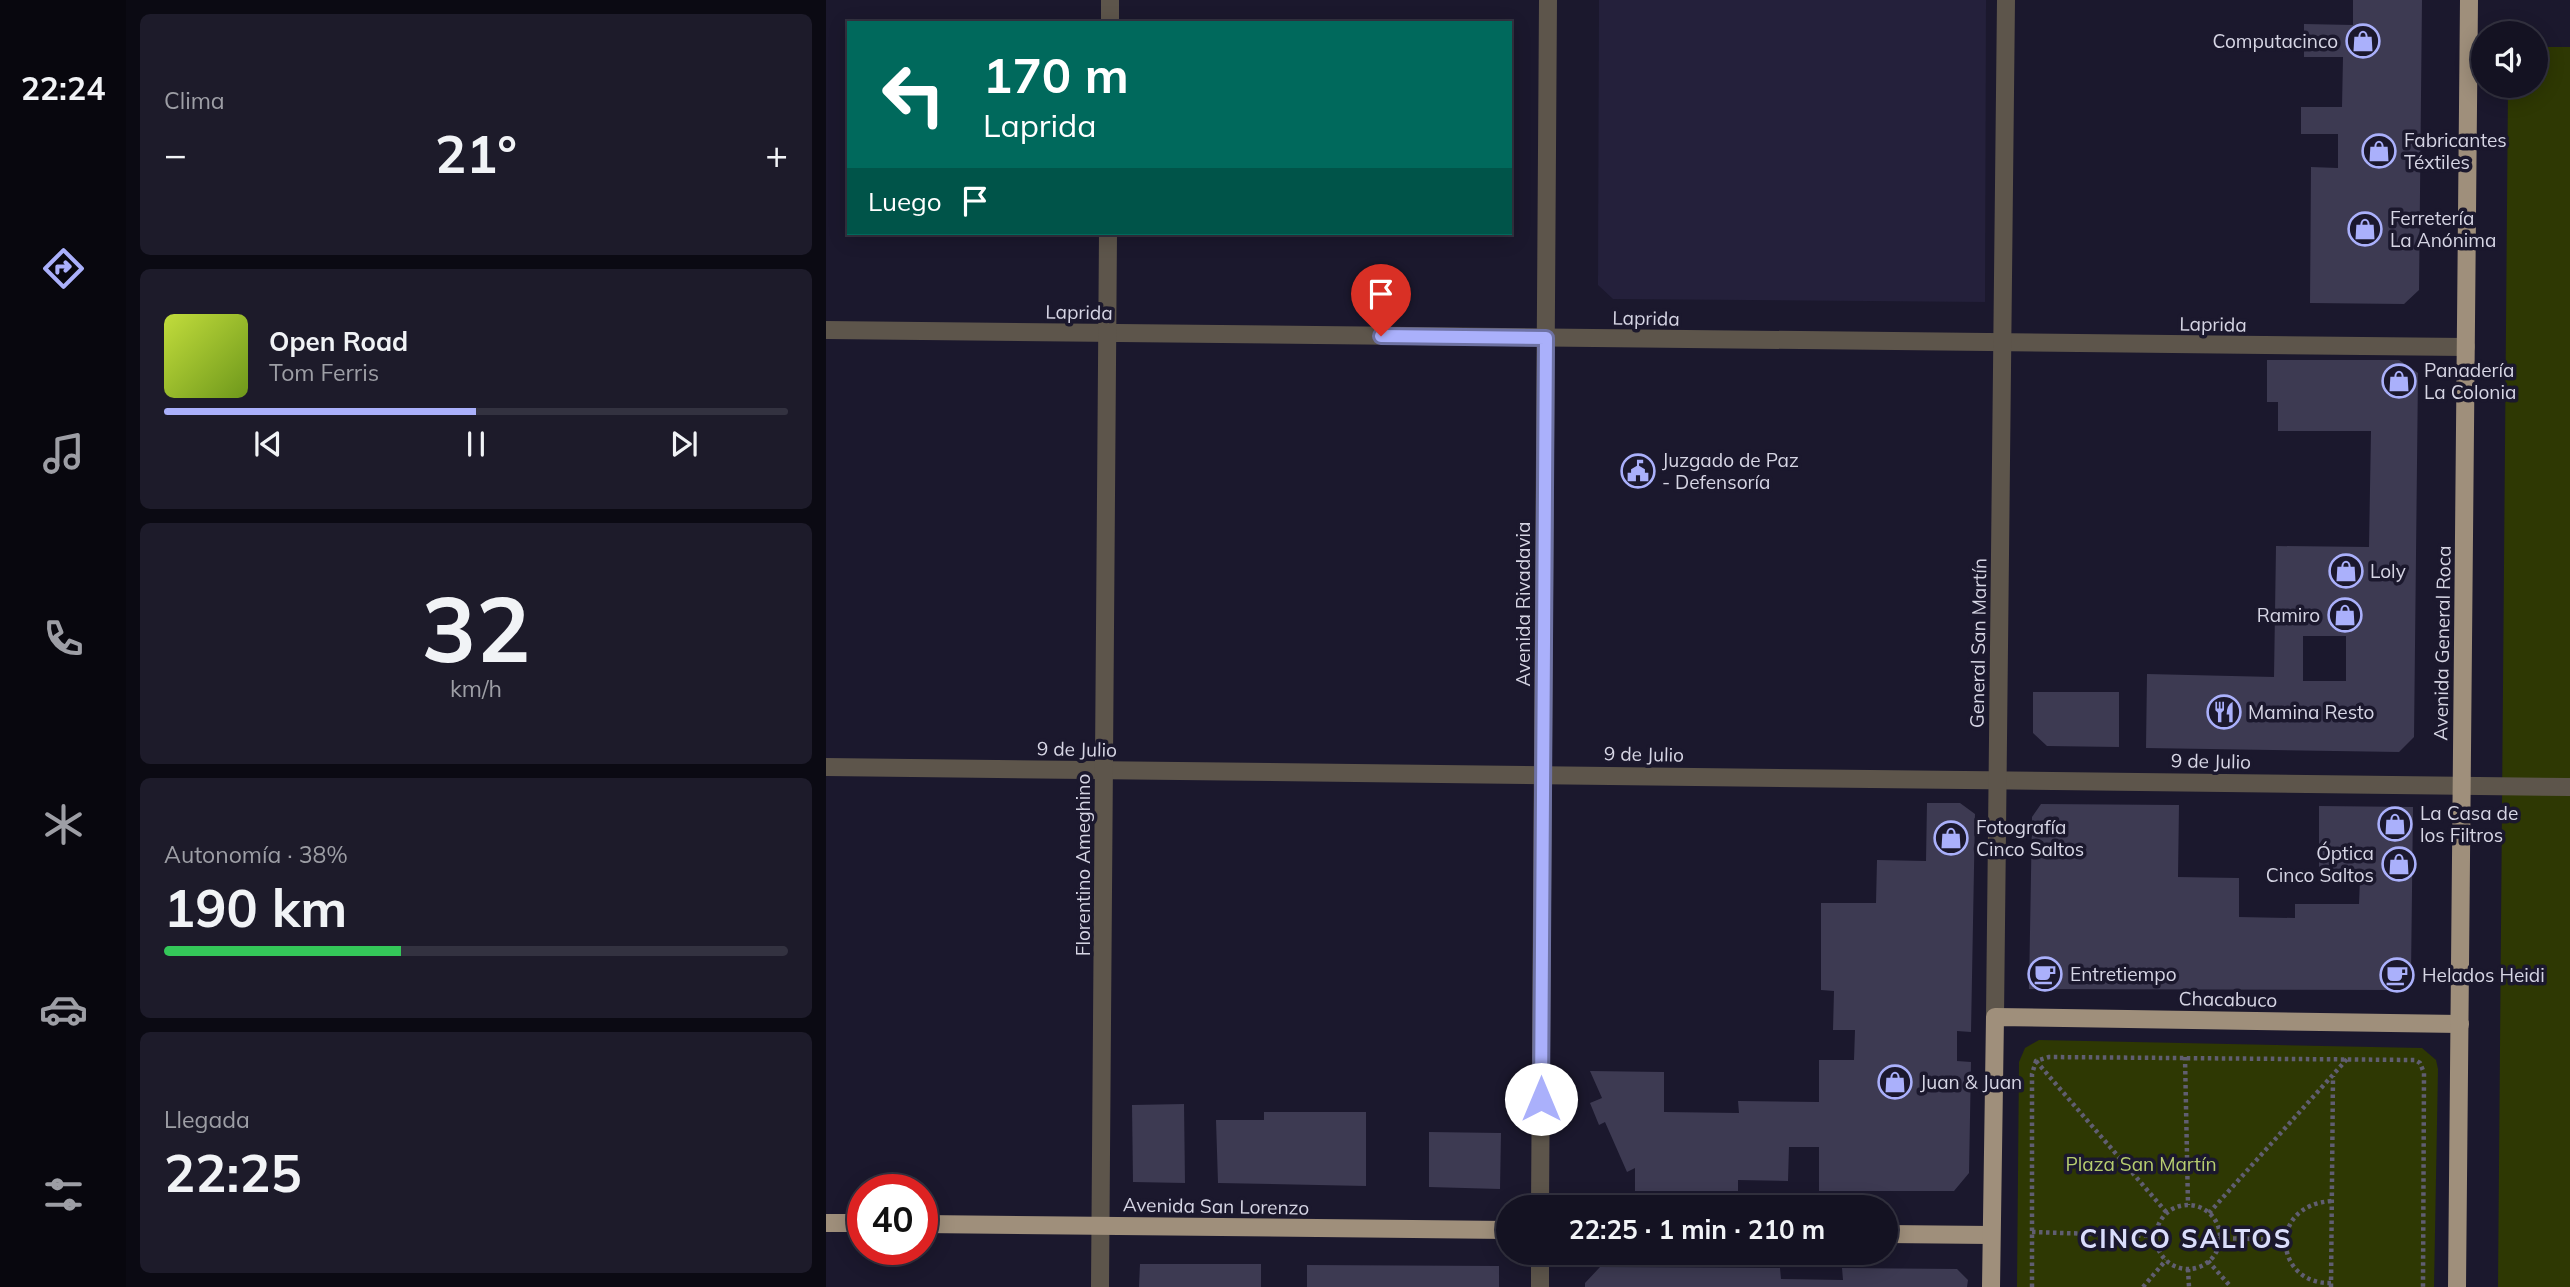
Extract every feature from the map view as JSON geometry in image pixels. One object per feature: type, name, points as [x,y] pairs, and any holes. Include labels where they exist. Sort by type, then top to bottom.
[{"type":"main road","name":"Avenida General Roca","points":[[2457,1287],[2469,0]]},
{"type":"main road","name":"Chacabuco","points":[[1995,1017],[2460,1024]]},
{"type":"main road","name":"General San Martín","points":[[1991,1287],[1995,1017]]},
{"type":"main road","points":[[826,1223],[847,1223]]},
{"type":"main road","name":"Avenida San Lorenzo","points":[[938,1224],[1496,1230]]},
{"type":"main road","points":[[1898,1234],[1991,1235]]},
{"type":"street","points":[[1110,0],[1110,21]]},
{"type":"street","name":"Avenida Rivadavia","points":[[1540,1195],[1548,0]]},
{"type":"street","name":"General San Martín","points":[[1995,1017],[2006,0]]},
{"type":"street","name":"Florentino Ameghino","points":[[1100,1287],[1108,235]]},
{"type":"street","name":"Laprida","points":[[826,330],[2466,347]]},
{"type":"street","name":"9 de Julio","points":[[826,767],[2570,787]]},
{"type":"street","points":[[1540,1265],[1540,1287]]},
{"type":"path","points":[[2036,1061],[2049,1057],[2415,1060],[2422,1067],[2423,1287]]},
{"type":"path","points":[[2186,1057],[2188,1205]]},
{"type":"path","points":[[2209,1213],[2348,1058]]},
{"type":"path","points":[[2036,1061],[2166,1213]]},
{"type":"path","points":[[2032,1287],[2032,1074],[2036,1061]]},
{"type":"path","points":[[2332,1201],[2309,1205],[2299,1211],[2291,1220],[2286,1240],[2288,1255],[2301,1274],[2311,1280],[2332,1285],[2333,1076]]},
{"type":"path","points":[[2188,1205],[2202,1208],[2209,1213],[2218,1227],[2219,1238],[2218,1246],[2208,1261],[2188,1269],[2179,1268],[2166,1261],[2160,1253],[2155,1236],[2166,1213],[2176,1207],[2188,1205]]},
{"type":"path","points":[[2032,1232],[2155,1236]]},
{"type":"path","points":[[2219,1238],[2286,1240]]},
{"type":"path","points":[[2143,1287],[2166,1261]]},
{"type":"path","points":[[2208,1261],[2231,1287]]},
{"type":"path","points":[[2188,1269],[2189,1287]]},
{"type":"shaded area","points":[[1599,0],[1986,0],[1985,302],[1613,299],[1598,285]]},
{"type":"green space","points":[[2548,47],[2570,47],[2570,1287],[2498,1287],[2508,98],[2548,98]]},
{"type":"green space","name":"Plaza San Martín","points":[[2039,1040],[2422,1048],[2436,1060],[2438,1069],[2434,1287],[2017,1287],[2019,1062],[2025,1048]]},
{"type":"building","points":[[2353,0],[2422,0],[2419,290],[2404,304],[2310,303],[2311,167],[2338,168],[2338,134],[2301,134],[2301,107],[2342,107],[2343,57],[2304,57],[2304,24],[2353,25]]},
{"type":"building","points":[[2267,360],[2399,360],[2418,373],[2414,737],[2399,752],[2146,748],[2147,674],[2274,677],[2276,546],[2369,547],[2371,431],[2278,431],[2278,402],[2267,402]],"holes":[[[2303,636],[2346,636],[2346,681],[2303,681]]]},
{"type":"building","points":[[2033,692],[2119,692],[2119,747],[2047,746],[2033,733]]},
{"type":"building","points":[[1927,803],[1960,803],[1975,814],[1971,1032],[1957,1031],[1957,1061],[1971,1062],[1969,1173],[1954,1191],[1819,1191],[1819,1147],[1789,1147],[1788,1181],[1738,1180],[1738,1191],[1635,1191],[1635,1168],[1627,1172],[1605,1122],[1599,1125],[1590,1103],[1602,1098],[1590,1071],[1664,1072],[1664,1112],[1739,1113],[1738,1101],[1819,1102],[1819,1060],[1854,1060],[1855,1030],[1833,1030],[1834,991],[1821,990],[1821,903],[1876,903],[1877,860],[1926,861]]},
{"type":"building","points":[[2041,804],[2179,805],[2178,877],[2239,878],[2239,917],[2295,918],[2295,904],[2359,904],[2360,878],[2319,878],[2319,806],[2413,807],[2411,975],[2399,990],[2029,989],[2032,817]]},
{"type":"building","points":[[1184,1104],[1185,1183],[1133,1182],[1132,1105]]},
{"type":"building","points":[[1264,1112],[1366,1112],[1366,1186],[1218,1183],[1216,1120],[1264,1120]]},
{"type":"building","points":[[1429,1132],[1501,1133],[1500,1189],[1429,1187]]},
{"type":"building","points":[[1140,1264],[1261,1264],[1261,1287],[1139,1287]]},
{"type":"building","points":[[1307,1265],[1499,1266],[1499,1287],[1307,1287]]},
{"type":"building","points":[[1600,1267],[1780,1268],[1781,1279],[1843,1280],[1842,1268],[1957,1269],[1968,1280],[1967,1287],[1585,1287],[1585,1283]]},
{"type":"place","name":"Computacinco","points":[[2363,41]]},
{"type":"place","name":"Fabricantes Téxtiles","points":[[2379,151]]},
{"type":"place","name":"Ferretería La Anónima","points":[[2365,229]]},
{"type":"place","name":"Panadería La Colonia","points":[[2399,381]]},
{"type":"place","name":"Juzgado de Paz - Defensoría","points":[[1638,471]]},
{"type":"place","name":"Loly","points":[[2346,571]]},
{"type":"place","name":"Ramiro","points":[[2345,615]]},
{"type":"place","name":"Mamina Resto","points":[[2224,712]]},
{"type":"place","name":"La Casa de los Filtros","points":[[2395,824]]},
{"type":"place","name":"Fotografía Cinco Saltos","points":[[1951,838]]},
{"type":"place","name":"Óptica Cinco Saltos","points":[[2399,864]]},
{"type":"place","name":"Entretiempo","points":[[2045,974]]},
{"type":"place","name":"Helados Heidi","points":[[2397,975]]},
{"type":"place","name":"Juan & Juan","points":[[1895,1082]]},
{"type":"district","name":"CINCO SALTOS","points":[[2186,1238]]},
{"type":"route","points":[[1381,336],[1546,338],[1541,1099]]}]
